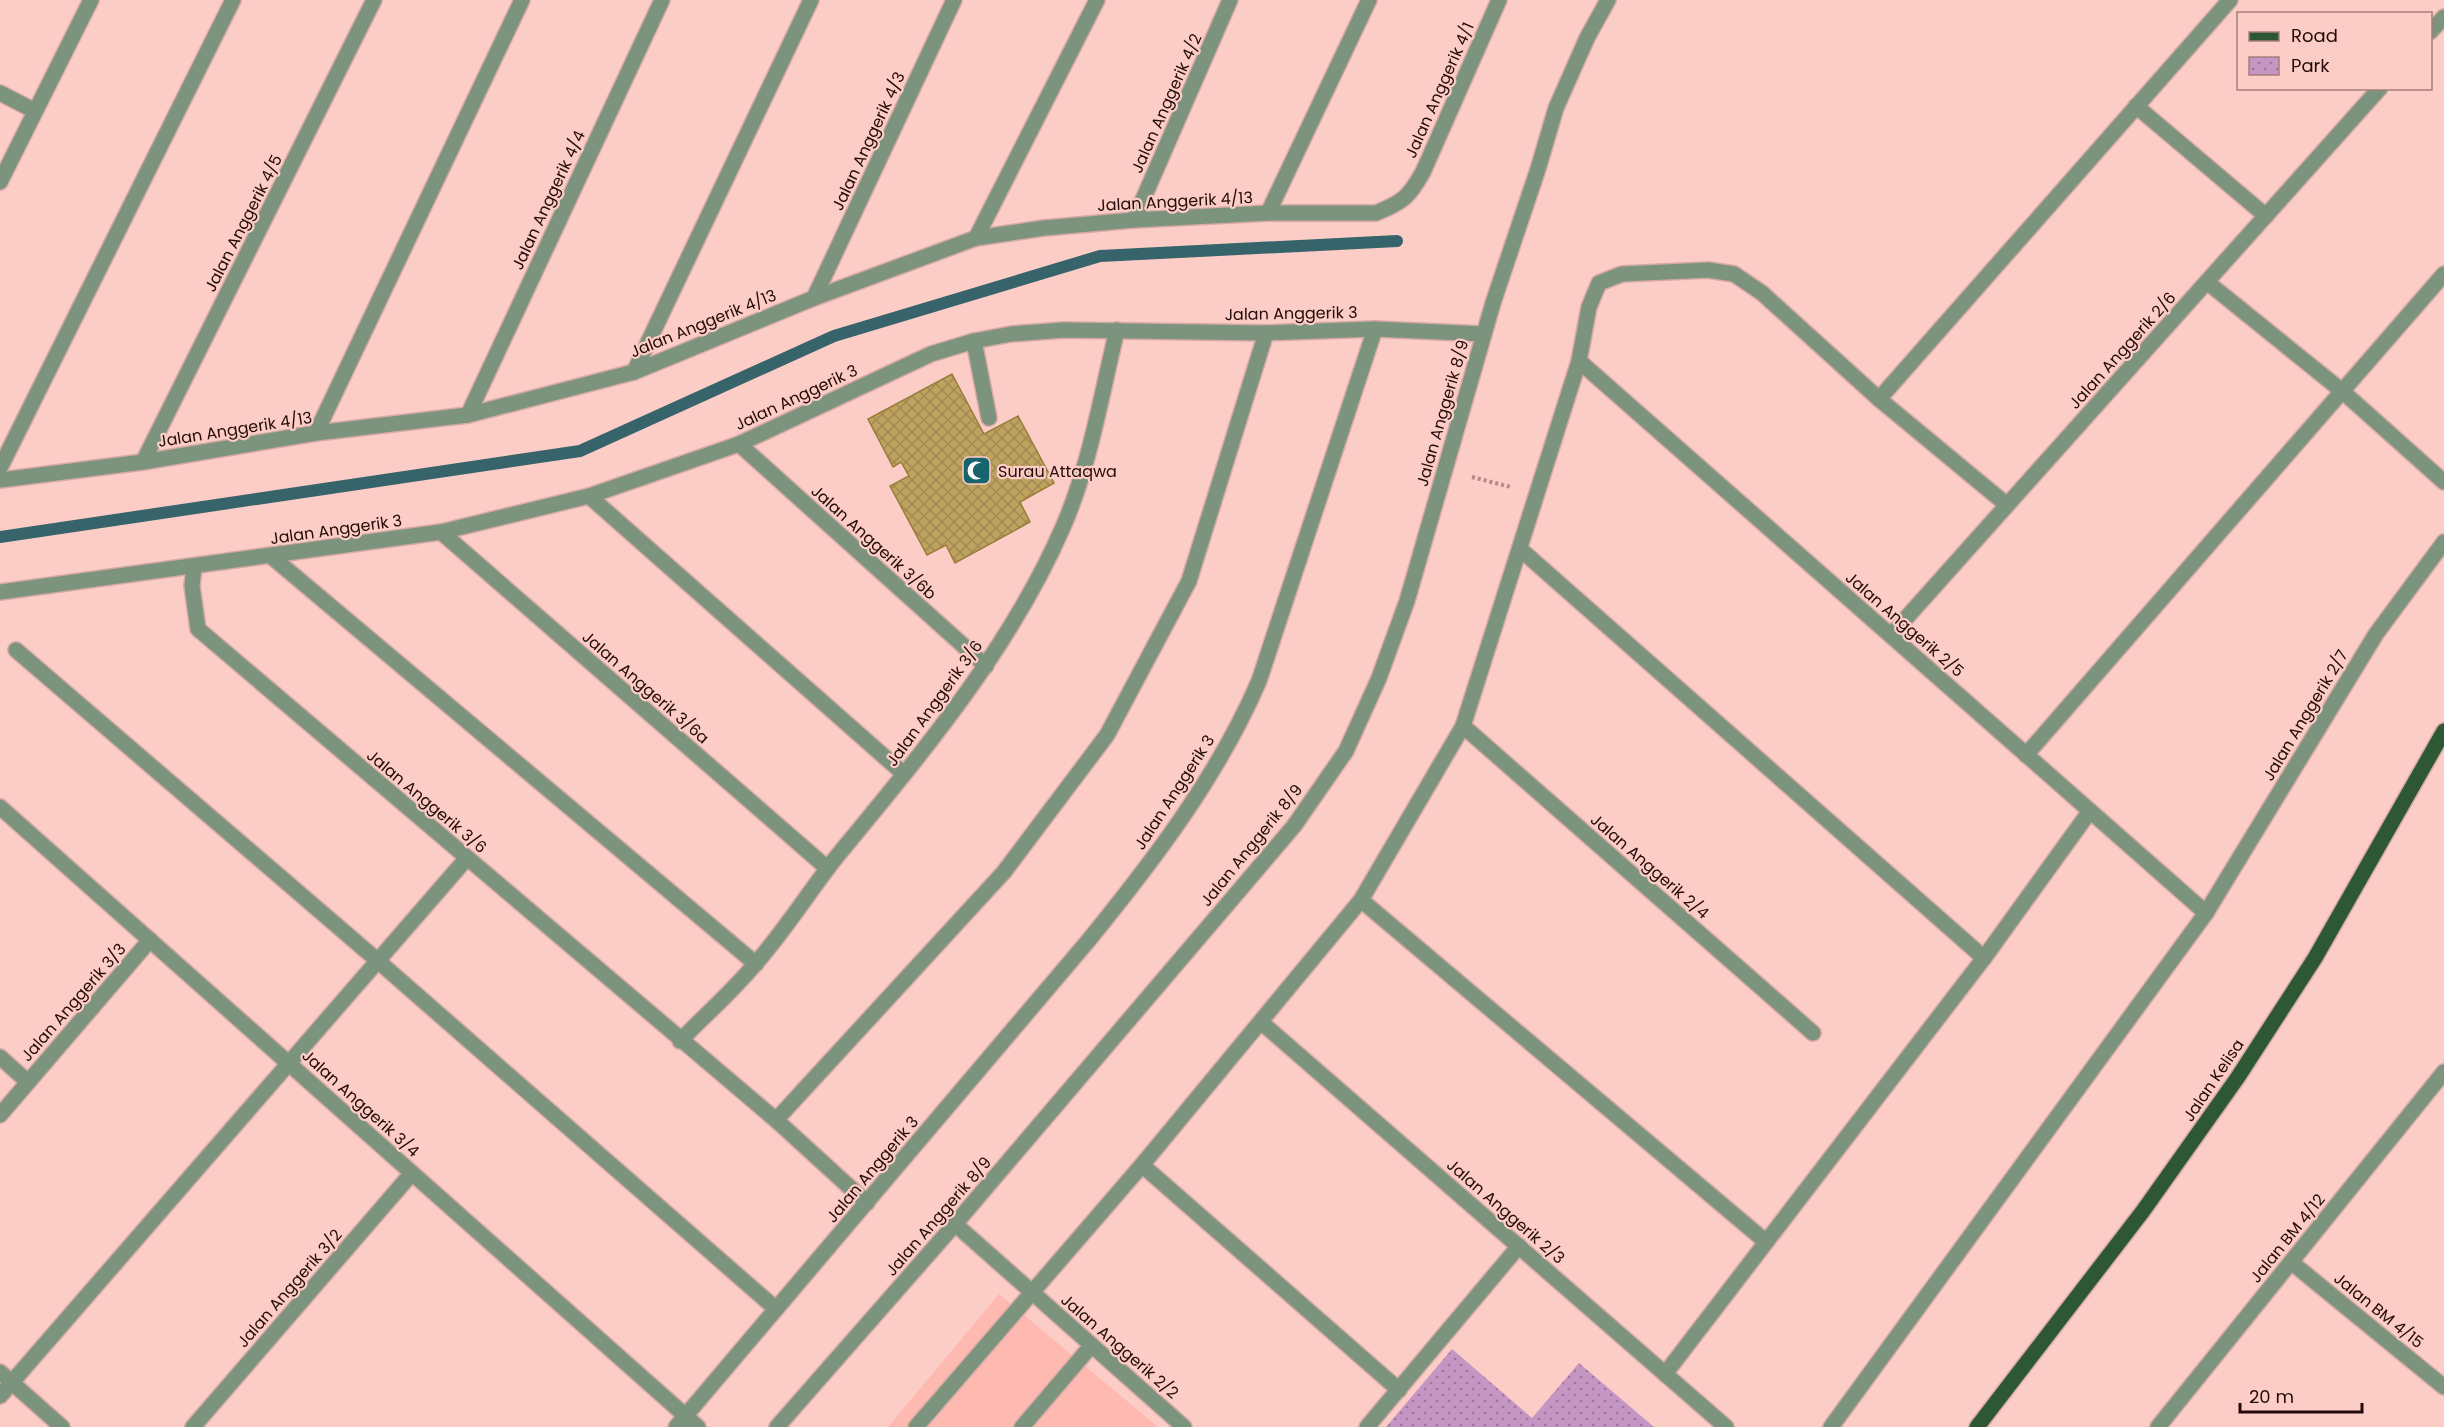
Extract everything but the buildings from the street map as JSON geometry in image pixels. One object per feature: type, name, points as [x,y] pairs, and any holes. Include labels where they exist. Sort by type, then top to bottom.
[{"type":"main road","name":"Jalan Kelisa","points":[[1977,1427],[2143,1211],[2238,1077],[2315,958],[2444,731]]},
{"type":"street","points":[[0,182],[91,0]]},
{"type":"street","points":[[0,468],[233,0]]},
{"type":"street","name":"Jalan Anggerik 4/5","points":[[143,462],[374,0]]},
{"type":"street","points":[[316,433],[522,0]]},
{"type":"street","name":"Jalan Anggerik 4/4","points":[[468,415],[662,0]]},
{"type":"street","points":[[634,372],[811,0]]},
{"type":"street","name":"Jalan Anggerik 4/3","points":[[813,298],[954,0]]},
{"type":"street","points":[[976,238],[1096,0]]},
{"type":"street","name":"Jalan Anggerik 4/2","points":[[1134,220],[1230,0]]},
{"type":"street","points":[[1268,213],[1369,0]]},
{"type":"street","name":"Jalan Anggerik 4/1","points":[[1411,193],[1423,172],[1499,0]]},
{"type":"street","name":"Jalan Anggerik 8/9","points":[[777,1427],[955,1224],[1294,826],[1346,751],[1379,678],[1407,601],[1484,334],[1556,108],[1587,38],[1608,0]]},
{"type":"street","points":[[1879,399],[2230,0]]},
{"type":"street","points":[[2432,30],[2444,17]]},
{"type":"street","name":"Jalan Anggerik 2/6","points":[[1891,635],[2378,90]]},
{"type":"street","points":[[0,93],[35,111]]},
{"type":"street","points":[[2136,106],[2266,216]]},
{"type":"street","name":"Jalan Anggerik 4/13","points":[[0,480],[143,462],[316,433],[468,415],[634,372],[813,298],[976,238],[1044,228],[1134,220],[1268,213],[1376,213],[1393,206],[1411,193]]},
{"type":"street","points":[[916,1427],[1142,1165],[1361,900],[1464,726],[1580,361],[1589,306],[1599,283],[1622,274],[1708,270],[1734,274],[1762,293],[1879,399],[2007,505]]},
{"type":"street","points":[[2026,755],[2444,274]]},
{"type":"street","points":[[2207,282],[2342,391],[2444,482]]},
{"type":"street","points":[[1375,329],[1484,334]]},
{"type":"street","name":"Jalan Anggerik 3","points":[[0,592],[272,557],[441,532],[589,496],[739,444],[931,354],[974,341],[1011,334],[1064,330],[1266,333],[1375,329],[1259,681],[1240,723],[1187,809],[1144,872],[681,1421]]},
{"type":"street","name":"Jalan Anggerik 3/6","points":[[680,1041],[756,964],[827,868],[904,774],[986,666],[1029,595],[1063,526],[1088,453],[1117,330]]},
{"type":"street","points":[[776,1120],[1004,872],[1107,735],[1189,581],[1266,333]]},
{"type":"street","points":[[974,341],[989,418]]},
{"type":"street","name":"Jalan Anggerik 2/5","points":[[1580,361],[2206,913]]},
{"type":"street","name":"Jalan Anggerik 3/6b","points":[[739,444],[986,666]]},
{"type":"street","points":[[589,496],[904,774]]},
{"type":"street","name":"Jalan Anggerik 3/6a","points":[[441,532],[827,868]]},
{"type":"street","name":"Jalan Anggerik 2/7","points":[[1832,1427],[2206,913],[2376,634],[2444,542]]},
{"type":"street","points":[[1520,549],[1983,958]]},
{"type":"street","points":[[272,557],[756,964]]},
{"type":"street","name":"Jalan Anggerik 3/6","points":[[194,567],[192,586],[198,629],[680,1041],[776,1120],[867,1203]]},
{"type":"street","points":[[16,650],[378,961],[776,1309]]},
{"type":"street","name":"Jalan Anggerik 2/4","points":[[1464,726],[1813,1033]]},
{"type":"street","name":"Jalan Anggerik 3/4","points":[[0,807],[412,1173],[681,1421],[698,1427]]},
{"type":"street","points":[[1665,1374],[1983,958],[2090,811]]},
{"type":"street","points":[[0,1396],[6,1377],[289,1064],[467,858]]},
{"type":"street","points":[[1361,900],[1765,1241]]},
{"type":"street","name":"Jalan Anggerik 3/3","points":[[0,1115],[150,940]]},
{"type":"street","name":"Jalan Anggerik 2/3","points":[[1261,1022],[1726,1427]]},
{"type":"street","points":[[0,1057],[28,1082]]},
{"type":"street","name":"Jalan BM 4/12","points":[[2158,1427],[2444,1072]]},
{"type":"street","points":[[1142,1165],[1399,1390]]},
{"type":"street","name":"Jalan Anggerik 3/2","points":[[193,1427],[412,1173]]},
{"type":"street","name":"Jalan Anggerik 2/2","points":[[955,1224],[1184,1427]]},
{"type":"street","points":[[1368,1427],[1519,1246]]},
{"type":"street","name":"Jalan BM 4/15","points":[[2291,1262],[2444,1387]]},
{"type":"street","points":[[1022,1427],[1090,1346]]},
{"type":"street","points":[[6,1377],[62,1427]]},
{"type":"path","points":[[1444,471],[1538,493]]},
{"type":"shaded area","points":[[999,1294],[1158,1427],[888,1427]]},
{"type":"green space","points":[[1452,1349],[1532,1418],[1579,1363],[1654,1427],[1386,1427]]},
{"type":"waterway","points":[[0,537],[580,451],[834,336],[1100,256],[1397,241]]},
{"type":"place","name":"Surau Attaqwa","points":[[977,471]]}]
